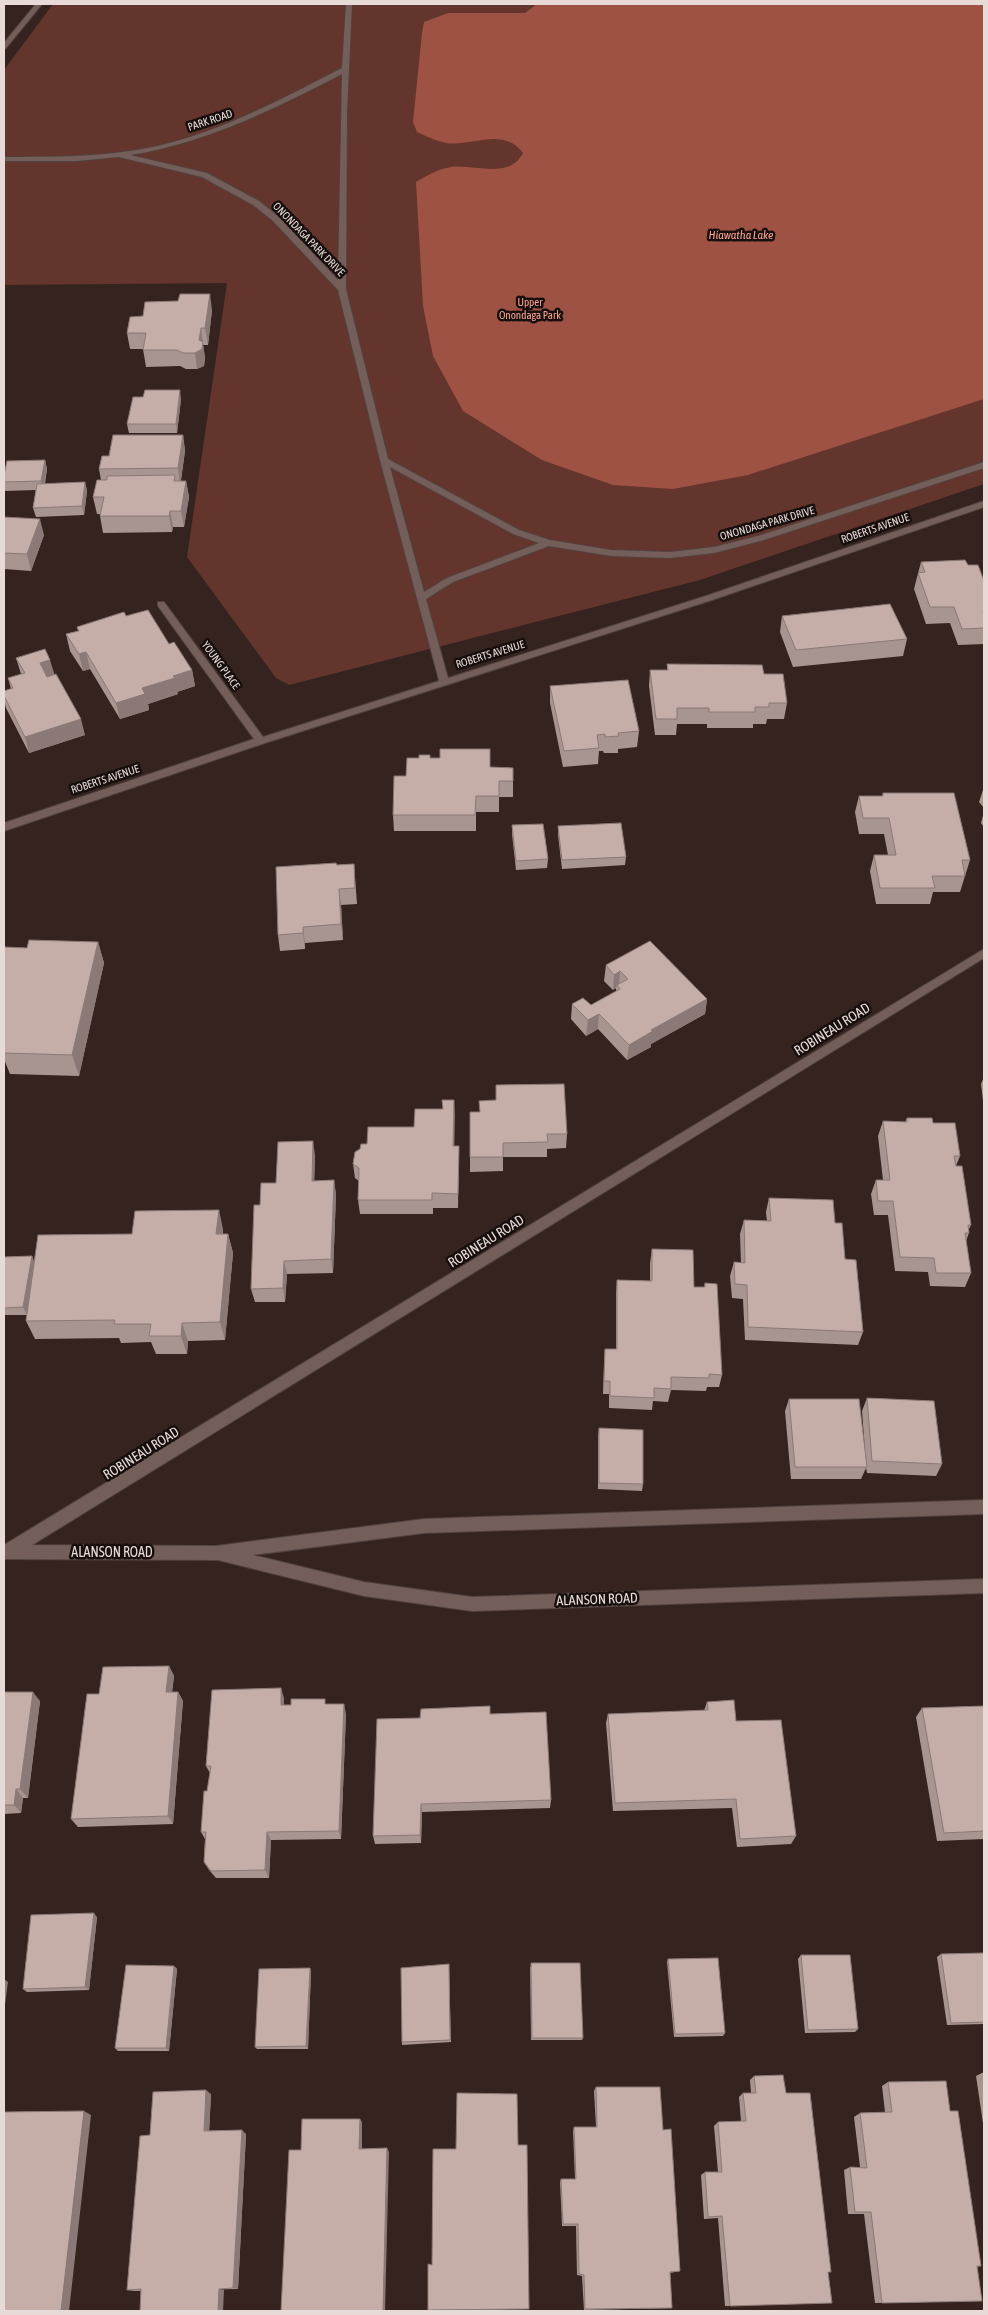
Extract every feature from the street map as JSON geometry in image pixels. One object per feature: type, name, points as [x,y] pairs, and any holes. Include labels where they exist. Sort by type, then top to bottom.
[{"type":"street","points":[[4,47],[39,4]]},
{"type":"street","points":[[346,69],[349,4]]},
{"type":"street","name":"PARK ROAD","points":[[4,160],[119,155],[201,136],[242,122],[346,69]]},
{"type":"street","name":"ONONDAGA PARK DRIVE","points":[[346,69],[343,111],[342,290],[384,460],[444,682]]},
{"type":"street","name":"ONONDAGA PARK DRIVE","points":[[119,155],[204,175],[256,203],[276,219],[342,290]]},
{"type":"street","name":"ONONDAGA PARK DRIVE","points":[[384,460],[516,532],[548,543],[612,552],[661,555],[714,550],[761,538],[984,465]]},
{"type":"street","name":"ROBERTS AVENUE","points":[[4,827],[260,741],[709,598],[984,504]]},
{"type":"street","name":"ONONDAGA PARK DRIVE","points":[[421,598],[450,580],[548,543]]},
{"type":"street","name":"YOUNG PLACE","points":[[161,604],[260,741]]},
{"type":"street","name":"ROBINEAU ROAD","points":[[6,1552],[984,953]]},
{"type":"street","name":"ALANSON ROAD","points":[[6,1552],[216,1553],[424,1526],[984,1506]]},
{"type":"street","name":"ALANSON ROAD","points":[[216,1553],[364,1589],[472,1604],[984,1586]]},
{"type":"green space","name":"Upper Onondaga Park","points":[[53,4],[984,4],[984,484],[700,580],[289,685],[276,678],[187,557],[227,283],[4,285],[4,70]]},
{"type":"water","name":"Hiawatha Lake","points":[[537,4],[984,4],[984,399],[748,475],[673,489],[613,485],[542,460],[463,411],[433,356],[423,306],[416,182],[437,171],[451,167],[500,169],[517,161],[523,153],[515,145],[497,139],[446,143],[417,132],[413,122],[424,22],[448,13],[525,13]]},
{"type":"building","points":[[180,294],[210,294],[205,328],[201,328],[199,340],[203,342],[202,349],[195,353],[183,353],[177,350],[143,350],[146,333],[127,333],[130,317],[143,316],[145,302],[178,301]]},
{"type":"building","points":[[145,390],[180,390],[176,424],[127,424],[133,397],[143,397]]},
{"type":"building","points":[[113,435],[183,435],[178,468],[99,469],[102,456],[109,456]]},
{"type":"building","points":[[45,460],[41,481],[4,482],[7,461]]},
{"type":"building","points":[[175,475],[174,481],[186,481],[181,511],[170,511],[169,516],[100,516],[104,497],[93,497],[97,480],[107,480],[107,476]]},
{"type":"building","points":[[85,482],[82,506],[33,508],[37,484]]},
{"type":"building","points":[[4,517],[40,519],[27,554],[4,553]]},
{"type":"building","points":[[965,560],[968,565],[978,565],[984,581],[984,628],[962,629],[954,607],[930,607],[918,573],[925,572],[921,562]]},
{"type":"building","points":[[890,604],[907,639],[796,650],[782,616]]},
{"type":"building","points":[[148,610],[169,644],[174,642],[192,670],[173,676],[175,678],[142,688],[145,694],[116,703],[86,652],[79,654],[66,634],[79,631],[77,627],[124,612],[126,616]]},
{"type":"building","points":[[45,649],[50,660],[40,663],[47,677],[56,674],[81,719],[25,737],[4,696],[4,691],[13,688],[8,678],[25,673],[16,658]]},
{"type":"building","points":[[667,664],[762,665],[764,674],[783,674],[787,703],[769,703],[769,707],[755,707],[755,712],[709,712],[709,708],[677,708],[677,719],[656,719],[650,670],[668,670]]},
{"type":"building","points":[[628,680],[639,731],[618,733],[619,736],[605,737],[605,734],[597,735],[599,748],[564,751],[550,686]]},
{"type":"building","points":[[440,749],[490,749],[490,767],[513,768],[513,781],[499,781],[499,796],[476,796],[475,815],[393,815],[394,776],[406,776],[407,758],[419,758],[419,755],[430,755],[430,758],[440,758]]},
{"type":"building","points":[[883,793],[954,793],[970,860],[962,860],[965,876],[932,876],[935,888],[880,888],[874,855],[896,855],[889,818],[863,818],[859,796],[883,796]]},
{"type":"building","points":[[621,823],[626,857],[562,860],[558,826]]},
{"type":"building","points":[[543,824],[548,859],[516,861],[512,825]]},
{"type":"building","points":[[336,863],[337,865],[354,864],[355,888],[339,889],[341,924],[303,927],[303,933],[278,935],[276,867]]},
{"type":"building","points":[[29,940],[98,942],[72,1055],[4,1053],[4,947],[27,948]]},
{"type":"building","points":[[650,941],[707,999],[651,1030],[653,1031],[629,1045],[599,1014],[588,1020],[572,1004],[583,998],[591,1005],[620,989],[617,985],[628,979],[620,971],[614,975],[606,965]]},
{"type":"building","points":[[564,1084],[567,1134],[547,1134],[548,1142],[503,1143],[503,1157],[470,1157],[470,1112],[480,1112],[479,1101],[496,1100],[496,1085]]},
{"type":"building","points":[[442,1100],[454,1100],[453,1146],[459,1146],[458,1194],[432,1193],[432,1200],[358,1200],[359,1168],[353,1164],[355,1152],[360,1149],[361,1144],[367,1144],[368,1127],[414,1127],[415,1109],[443,1109]]},
{"type":"building","points":[[907,1118],[932,1118],[933,1123],[955,1123],[960,1156],[954,1156],[956,1166],[962,1166],[971,1225],[968,1225],[969,1233],[965,1233],[971,1273],[936,1273],[934,1258],[900,1257],[893,1201],[878,1201],[876,1180],[890,1180],[883,1121],[907,1122]]},
{"type":"building","points":[[313,1141],[312,1181],[334,1180],[331,1259],[284,1261],[283,1288],[251,1289],[254,1205],[260,1205],[261,1183],[276,1183],[278,1142]]},
{"type":"building","points":[[769,1198],[833,1200],[835,1223],[842,1223],[845,1259],[856,1260],[863,1332],[748,1327],[747,1285],[735,1284],[734,1262],[745,1263],[744,1220],[771,1221]]},
{"type":"building","points":[[219,1210],[216,1234],[228,1234],[220,1322],[182,1323],[181,1336],[149,1336],[151,1324],[114,1324],[115,1320],[26,1321],[38,1235],[132,1234],[135,1211]]},
{"type":"building","points":[[652,1249],[693,1250],[694,1287],[705,1287],[705,1283],[717,1284],[722,1375],[709,1374],[709,1378],[671,1377],[671,1389],[654,1388],[654,1398],[610,1396],[610,1381],[604,1381],[605,1349],[617,1349],[617,1280],[652,1281]]},
{"type":"building","points":[[32,1256],[23,1307],[4,1308],[4,1257]]},
{"type":"building","points":[[867,1398],[934,1401],[942,1464],[872,1461]]},
{"type":"building","points":[[789,1399],[859,1399],[867,1467],[795,1467]]},
{"type":"building","points":[[599,1428],[643,1430],[643,1484],[599,1483]]},
{"type":"building","points":[[169,1666],[166,1692],[178,1692],[168,1816],[71,1819],[87,1694],[99,1694],[103,1667]]},
{"type":"building","points":[[281,1688],[281,1705],[291,1705],[291,1699],[325,1699],[325,1704],[344,1704],[339,1831],[267,1832],[265,1870],[211,1871],[204,1862],[206,1832],[201,1832],[204,1791],[207,1791],[211,1766],[206,1766],[212,1690]]},
{"type":"building","points":[[4,1692],[33,1692],[20,1789],[16,1789],[14,1805],[4,1805]]},
{"type":"building","points":[[734,1700],[736,1721],[781,1720],[796,1836],[740,1839],[736,1799],[615,1803],[608,1714],[708,1710],[707,1702]]},
{"type":"building","points":[[490,1706],[490,1714],[546,1712],[551,1800],[421,1804],[420,1835],[373,1836],[377,1719],[420,1718],[421,1709]]},
{"type":"building","points":[[984,1706],[984,1831],[944,1833],[922,1708]]},
{"type":"building","points":[[94,1913],[85,1987],[23,1989],[31,1915]]},
{"type":"building","points":[[984,1953],[984,2022],[951,2023],[941,1954]]},
{"type":"building","points":[[801,1955],[850,1955],[858,2029],[808,2030]]},
{"type":"building","points":[[718,1958],[725,2033],[675,2034],[668,1959]]},
{"type":"building","points":[[531,1963],[580,1963],[583,2038],[532,2038]]},
{"type":"building","points":[[449,1964],[450,2040],[402,2042],[401,1968]]},
{"type":"building","points":[[126,1965],[174,1966],[166,2048],[115,2048]]},
{"type":"building","points":[[310,1968],[306,2046],[255,2047],[259,1969]]},
{"type":"building","points":[[783,2075],[786,2093],[810,2093],[831,2272],[828,2272],[832,2303],[730,2306],[722,2216],[708,2217],[705,2172],[722,2172],[718,2122],[746,2121],[743,2093],[756,2093],[754,2076]]},
{"type":"building","points":[[946,2081],[950,2111],[958,2111],[981,2266],[977,2266],[982,2301],[882,2303],[871,2212],[855,2212],[850,2167],[867,2168],[860,2113],[892,2112],[888,2082]]},
{"type":"building","points":[[596,2087],[660,2087],[663,2130],[671,2129],[680,2271],[670,2272],[672,2308],[585,2309],[584,2275],[579,2274],[578,2224],[563,2224],[561,2179],[576,2179],[574,2127],[597,2127]]},
{"type":"building","points":[[206,2090],[204,2131],[242,2130],[233,2288],[219,2289],[218,2311],[140,2311],[141,2289],[127,2290],[140,2136],[150,2135],[153,2092]]},
{"type":"building","points":[[457,2093],[517,2094],[518,2145],[527,2145],[529,2309],[428,2310],[428,2264],[432,2265],[433,2149],[456,2149]]},
{"type":"building","points":[[84,2111],[61,2311],[4,2311],[4,2112]]},
{"type":"building","points":[[302,2119],[360,2119],[359,2149],[387,2148],[383,2311],[281,2311],[289,2150],[301,2150]]}]
